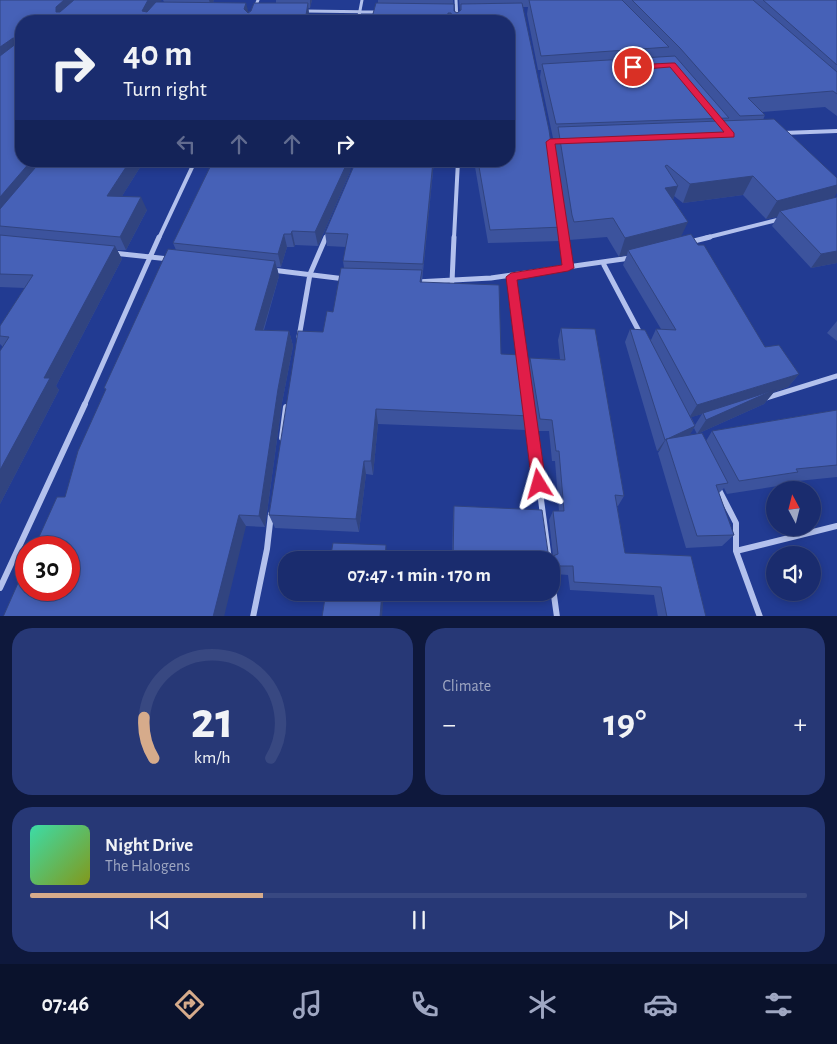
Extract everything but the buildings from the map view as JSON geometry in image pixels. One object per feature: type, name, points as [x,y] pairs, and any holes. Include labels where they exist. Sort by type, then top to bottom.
[{"type":"street","points":[[253,15],[258,0]]},
{"type":"street","points":[[359,15],[362,0]]},
{"type":"street","points":[[456,0],[456,15]]},
{"type":"street","points":[[245,10],[264,10]]},
{"type":"street","points":[[302,11],[388,12]]},
{"type":"street","points":[[447,12],[465,12]]},
{"type":"street","points":[[779,133],[837,131]]},
{"type":"street","points":[[0,588],[192,167]]},
{"type":"street","points":[[452,282],[458,167]]},
{"type":"street","points":[[688,243],[790,217]]},
{"type":"street","points":[[561,219],[568,268]]},
{"type":"street","points":[[297,348],[310,274],[332,225]]},
{"type":"street","points":[[104,252],[178,260]]},
{"type":"street","points":[[412,282],[452,282],[511,277],[604,264],[641,255]]},
{"type":"street","points":[[604,264],[643,338]]},
{"type":"street","points":[[263,269],[353,280]]},
{"type":"street","points":[[511,277],[523,365]]},
{"type":"street","points":[[758,400],[837,376]]},
{"type":"street","points":[[281,442],[287,404]]},
{"type":"street","points":[[528,404],[548,551]]},
{"type":"street","points":[[715,482],[736,523],[736,551],[760,616]]},
{"type":"street","points":[[253,616],[267,549],[272,510]]},
{"type":"street","points":[[736,551],[837,526]]},
{"type":"street","points":[[555,601],[557,616]]},
{"type":"route","points":[[539,484],[511,277],[568,268],[550,142],[731,135],[672,65],[633,67]]}]
